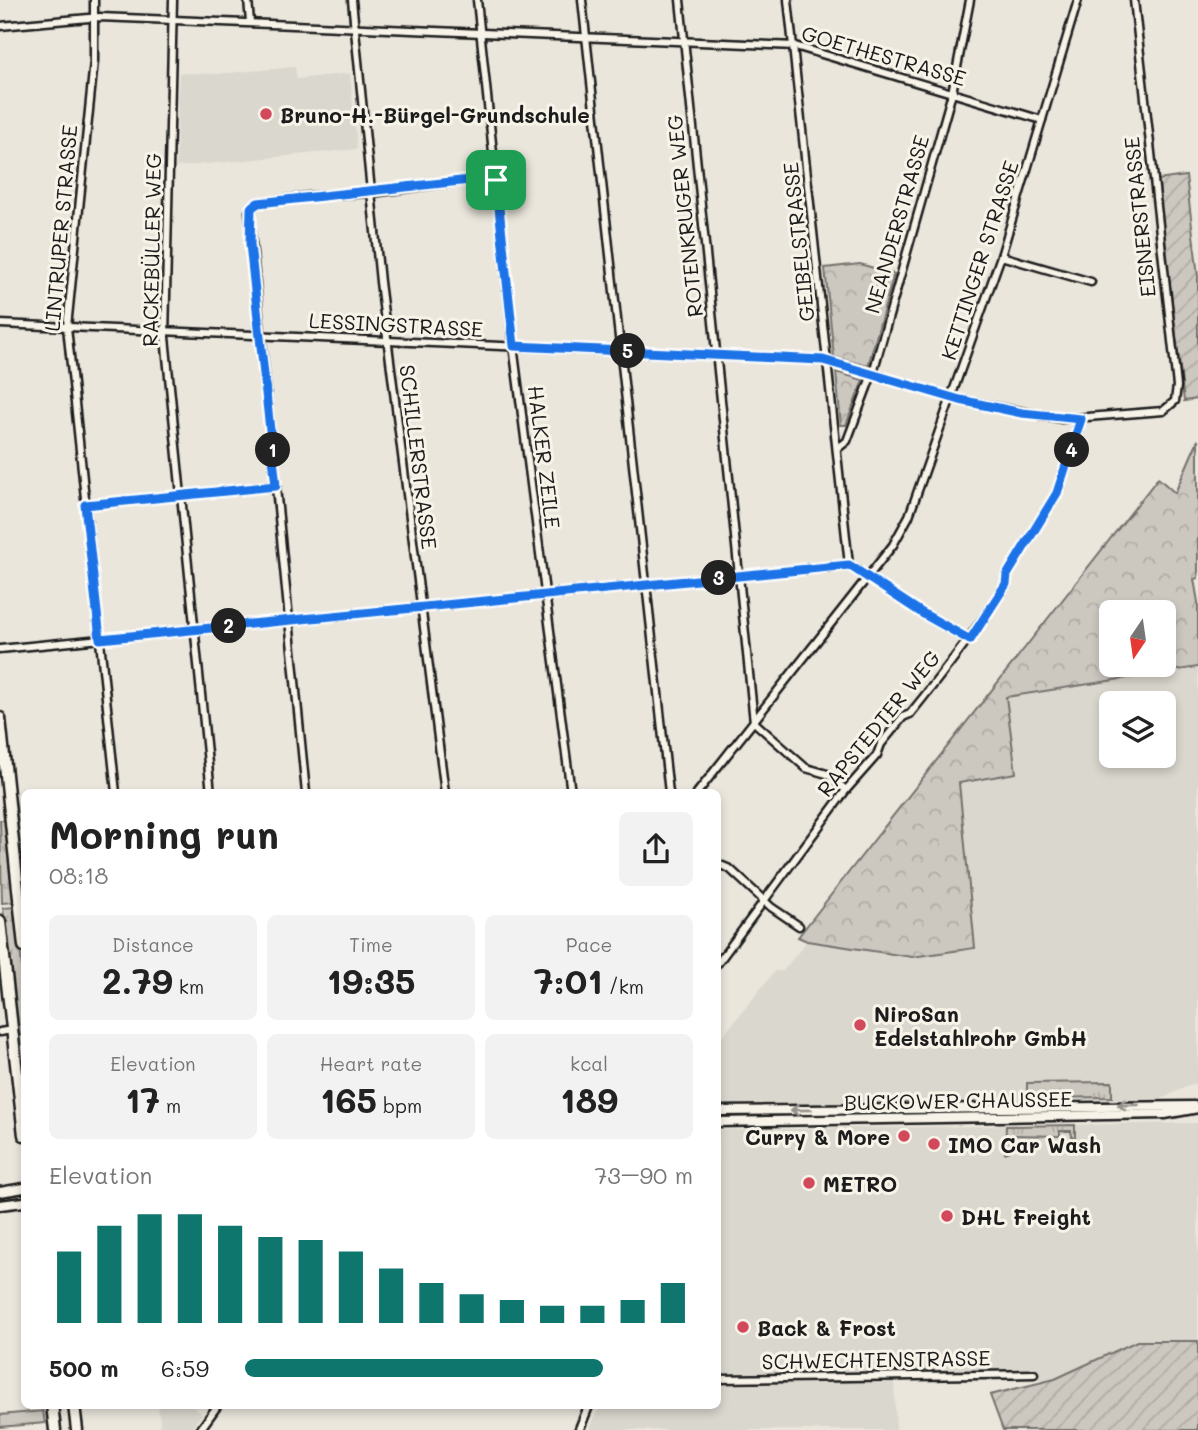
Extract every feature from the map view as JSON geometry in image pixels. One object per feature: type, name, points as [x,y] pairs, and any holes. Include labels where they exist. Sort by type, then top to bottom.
[{"type":"main road","points":[[0,718],[21,888]]},
{"type":"main road","points":[[0,920],[21,1109]]},
{"type":"main road","name":"BUCKOWER CHAUSSEE","points":[[721,1111],[1198,1107]]},
{"type":"main road","name":"BUCKOWER CHAUSSEE","points":[[721,1122],[1165,1114],[1198,1107]]},
{"type":"main road","points":[[0,1192],[21,1188]]},
{"type":"main road","points":[[0,1205],[21,1202]]},
{"type":"main road","points":[[52,1409],[55,1430]]},
{"type":"main road","points":[[74,1409],[77,1430]]},
{"type":"street","name":"LINTRUPER STRASSE","points":[[94,0],[96,17],[67,327],[116,789]]},
{"type":"street","name":"RACKEBÜLLER WEG","points":[[173,0],[165,332],[211,789]]},
{"type":"street","points":[[248,0],[250,22]]},
{"type":"street","name":"SCHILLERSTRASSE","points":[[352,0],[387,341],[445,789]]},
{"type":"street","name":"HALKER ZEILE","points":[[477,0],[514,346],[570,789]]},
{"type":"street","points":[[582,0],[618,350],[669,789]]},
{"type":"street","name":"ROTENKRUGER WEG","points":[[680,0],[754,722]]},
{"type":"street","name":"GEIBELSTRASSE","points":[[788,0],[849,565]]},
{"type":"street","name":"NEANDERSTRASSE","points":[[837,449],[847,441],[872,375],[952,93],[970,0]]},
{"type":"street","name":"KETTINGER STRASSE","points":[[700,789],[893,545],[909,516],[953,398],[1000,256],[1078,0]]},
{"type":"street","name":"EISNERSTRASSE","points":[[1133,0],[1177,395],[1167,410],[1150,413]]},
{"type":"street","name":"GOETHESTRASSE","points":[[0,26],[96,17],[795,46],[1042,120]]},
{"type":"street","points":[[306,789],[262,335],[250,244],[251,208],[258,203],[309,196],[372,193],[470,180],[496,180]]},
{"type":"street","points":[[1000,256],[1091,282]]},
{"type":"street","name":"LESSINGSTRASSE","points":[[0,324],[618,350],[828,362],[953,398],[1022,413],[1081,419],[1150,413]]},
{"type":"street","name":"RAPSTEDTER WEG","points":[[721,959],[846,790],[877,755],[881,744],[903,718],[910,714],[939,674],[970,640],[1006,584],[1007,575],[1057,493],[1081,419]]},
{"type":"street","points":[[85,505],[276,486]]},
{"type":"street","points":[[0,649],[849,565],[922,613],[970,640]]},
{"type":"street","points":[[754,722],[806,768],[827,774],[846,790]]},
{"type":"street","points":[[721,864],[767,900],[771,907],[799,926]]},
{"type":"street","points":[[0,1032],[12,1030]]},
{"type":"street","name":"SCHWECHTENSTRASSE","points":[[721,1379],[1034,1374]]},
{"type":"street","points":[[200,1430],[215,1409]]},
{"type":"street","points":[[579,1430],[587,1409]]},
{"type":"shaded area","name":"Bruno-H.-Bürgel-Grundschule","points":[[295,67],[297,79],[350,73],[357,149],[176,167],[179,73],[217,74]]},
{"type":"shaded area","points":[[1198,667],[1198,1084],[1192,1084],[1157,1101],[721,1104],[721,1038],[775,971],[783,971],[807,941],[912,957],[975,948],[959,783],[1006,697],[1134,677],[1176,677],[1176,670]]},
{"type":"shaded area","points":[[1198,1123],[1198,1341],[1137,1341],[1055,1379],[954,1380],[953,1372],[721,1373],[721,1130]]},
{"type":"shaded area","points":[[894,1381],[896,1430],[589,1430],[598,1409],[721,1409],[721,1385]]},
{"type":"shaded area","points":[[158,1409],[196,1409],[202,1414],[190,1430],[161,1430]]},
{"type":"green space","points":[[1186,176],[1198,276],[1198,399],[1184,401],[1157,180]]},
{"type":"green space","points":[[860,264],[894,274],[868,366],[834,357],[825,268]]},
{"type":"green space","points":[[836,372],[863,380],[846,425],[841,425]]},
{"type":"green space","points":[[1198,440],[1198,578],[1194,579],[1198,602],[1198,667],[1176,670],[1176,600],[1099,600],[1099,677],[1134,677],[1006,697],[1016,773],[959,783],[975,948],[912,957],[807,941],[798,937],[1158,478],[1175,493]]},
{"type":"green space","points":[[0,820],[7,820],[15,902],[2,903]]},
{"type":"green space","points":[[16,907],[21,956],[21,1035],[17,1036],[3,908]]},
{"type":"green space","points":[[1112,1082],[1112,1097],[1027,1098],[1027,1083]]},
{"type":"green space","points":[[1075,1125],[1075,1150],[1071,1131],[1060,1131],[1060,1136],[1012,1135],[1010,1151],[1005,1153],[1006,1126]]},
{"type":"green space","points":[[1137,1341],[1198,1341],[1198,1430],[1003,1430],[990,1395],[1055,1379]]},
{"type":"green space","points":[[43,1411],[45,1423],[0,1427],[0,1415]]},
{"type":"place","name":"Bruno-H.-Bürgel-Grundschule","points":[[266,114]]},
{"type":"place","name":"NiroSan Edelstahlrohr GmbH","points":[[860,1025]]},
{"type":"place","name":"Curry & More","points":[[904,1136]]},
{"type":"place","name":"IMO Car Wash","points":[[934,1144]]},
{"type":"place","name":"METRO","points":[[809,1183]]},
{"type":"place","name":"DHL Freight","points":[[947,1216]]},
{"type":"place","name":"Back & Frost","points":[[743,1327]]},
{"type":"route","points":[[470,180],[496,180],[514,346],[823,360],[960,400],[1022,413],[1081,419],[1064,477],[1047,513],[1040,517],[1007,575],[1006,584],[970,640],[901,600],[898,595],[849,565],[100,639],[85,505],[276,486],[263,341],[250,244],[251,208],[258,203],[309,196],[348,192],[372,193],[470,180]]}]
